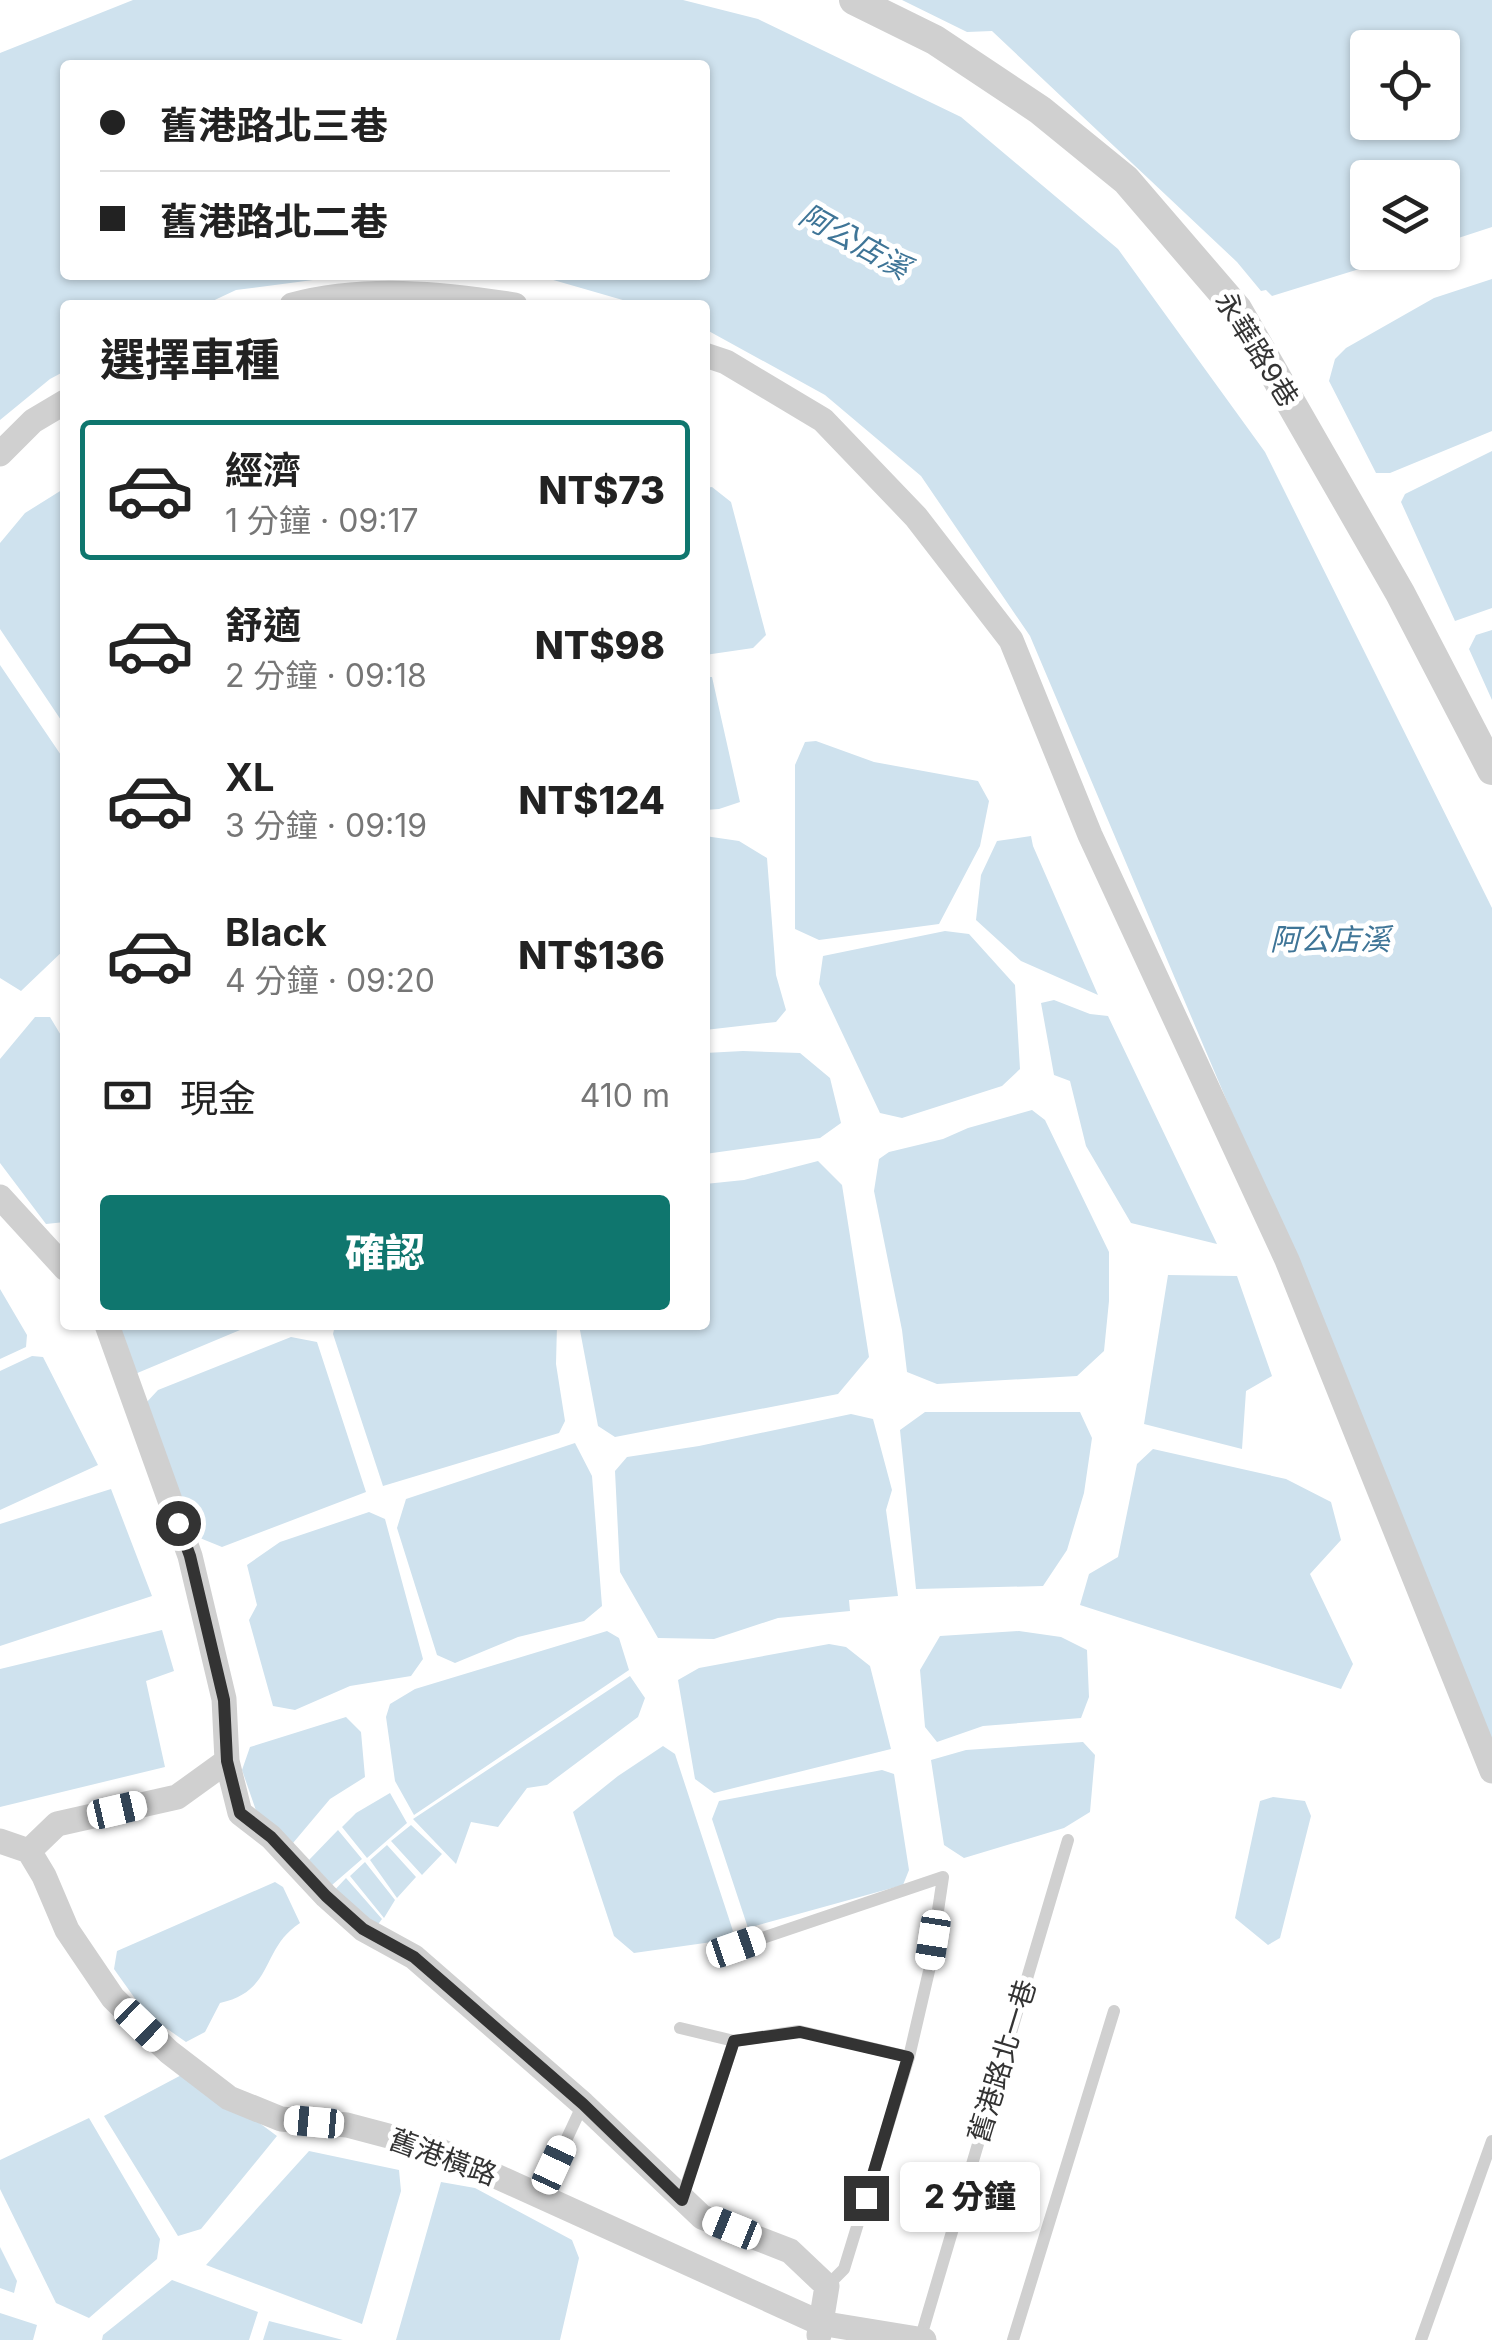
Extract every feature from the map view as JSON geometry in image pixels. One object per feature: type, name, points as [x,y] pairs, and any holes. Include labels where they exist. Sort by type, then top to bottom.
[{"type":"street","name":"永華路9巷","points":[[854,0],[936,40],[1040,110],[1126,180],[1237,309],[1400,593],[1492,770]]},
{"type":"street","points":[[310,300],[329,295],[456,295],[485,300]]},
{"type":"street","points":[[710,357],[726,362],[823,420],[916,517],[1010,640],[1090,835],[1287,1260],[1492,1771]]},
{"type":"street","points":[[0,454],[33,421],[60,405]]},
{"type":"street","points":[[0,1197],[60,1263]]},
{"type":"street","points":[[109,1330],[190,1556],[224,1700],[227,1761],[240,1813],[271,1837],[363,1929],[414,1957],[583,2104],[702,2216],[790,2252],[826,2286],[820,2332]]},
{"type":"street","points":[[0,1841],[29,1851],[58,1824],[177,1797],[227,1761]]},
{"type":"street","name":"舊港橫路","points":[[29,1851],[67,1930],[113,1998],[169,2052],[229,2098],[281,2120],[347,2125],[434,2148],[820,2332],[921,2339]]},
{"type":"lane","name":"舊港路北一巷","points":[[921,2339],[1068,1840]]},
{"type":"lane","points":[[736,1947],[943,1876],[928,1971],[908,2057],[844,2269],[826,2286]]},
{"type":"lane","points":[[1013,2340],[1114,2011]]},
{"type":"lane","points":[[680,2028],[734,2041],[800,2032],[908,2057]]},
{"type":"lane","points":[[682,2200],[734,2041]]},
{"type":"lane","points":[[540,2196],[583,2104]]},
{"type":"lane","points":[[1421,2340],[1492,2141]]},
{"type":"water","name":"阿公店溪","points":[[133,0],[683,0],[758,19],[961,117],[1118,249],[1265,452],[1492,908],[1492,1748],[1279,1224],[1030,636],[921,476],[825,395],[710,332],[710,300],[623,300],[553,280],[710,280],[710,60],[60,60],[60,280],[313,280],[236,290],[215,300],[60,300],[60,374],[0,420],[0,53]]},
{"type":"water","points":[[902,0],[1492,0],[1492,227],[1460,237],[1460,160],[1350,160],[1350,270],[1356,270],[1272,296],[1261,291],[1237,262],[992,31],[967,32]]},
{"type":"water","points":[[1492,279],[1492,431],[1390,473],[1376,473],[1329,381],[1335,359],[1346,348],[1434,298]]},
{"type":"water","points":[[1492,451],[1492,608],[1455,621],[1401,502],[1405,494]]},
{"type":"water","points":[[710,487],[731,502],[766,635],[753,648],[710,654]]},
{"type":"water","points":[[60,491],[60,719],[0,629],[0,543],[25,513]]},
{"type":"water","points":[[1492,630],[1492,700],[1469,649],[1476,635]]},
{"type":"water","points":[[0,665],[60,754],[60,954],[21,991],[0,978]]},
{"type":"water","points":[[710,677],[740,802],[710,810]]},
{"type":"water","points":[[816,741],[874,762],[978,781],[989,801],[980,846],[939,924],[819,940],[795,929],[795,765],[805,742]]},
{"type":"water","points":[[1031,836],[1098,995],[1021,961],[976,920],[981,875],[997,841]]},
{"type":"water","points":[[710,837],[739,841],[767,858],[776,975],[786,1010],[776,1022],[710,1029]]},
{"type":"water","points":[[945,931],[969,934],[1015,985],[1020,1069],[1002,1086],[902,1118],[880,1113],[819,984],[823,956]]},
{"type":"water","points":[[1054,1000],[1090,1014],[1108,1016],[1217,1244],[1131,1223],[1086,1146],[1070,1081],[1054,1075],[1041,1003]]},
{"type":"water","points":[[35,1017],[50,1017],[60,1034],[60,1223],[46,1224],[0,1163],[0,1059]]},
{"type":"water","points":[[710,1053],[800,1053],[830,1078],[841,1123],[820,1138],[710,1153]]},
{"type":"water","points":[[1032,1110],[1045,1120],[1109,1252],[1104,1351],[1077,1376],[937,1384],[907,1372],[874,1191],[879,1159],[889,1152]]},
{"type":"water","points":[[818,1161],[842,1185],[869,1357],[838,1394],[615,1437],[598,1426],[580,1330],[710,1330],[710,1183],[744,1180]]},
{"type":"water","points":[[1168,1275],[1237,1276],[1272,1376],[1246,1391],[1242,1449],[1144,1424]]},
{"type":"water","points":[[0,1289],[27,1335],[26,1347],[0,1359]]},
{"type":"water","points":[[113,1330],[240,1330],[135,1374]]},
{"type":"water","points":[[334,1330],[557,1330],[556,1364],[565,1421],[559,1433],[383,1486]]},
{"type":"water","points":[[291,1337],[317,1342],[366,1492],[222,1547],[190,1534],[145,1404],[158,1390]]},
{"type":"water","points":[[32,1356],[43,1357],[98,1465],[0,1510],[0,1371]]},
{"type":"water","points":[[925,1412],[1080,1412],[1092,1438],[1084,1493],[1067,1550],[1043,1586],[916,1589],[900,1430]]},
{"type":"water","points":[[851,1414],[873,1419],[892,1490],[886,1510],[898,1596],[849,1600],[850,1611],[778,1618],[714,1639],[658,1638],[620,1572],[615,1471],[627,1457]]},
{"type":"water","points":[[575,1443],[592,1476],[602,1606],[584,1621],[518,1637],[455,1663],[437,1655],[397,1528],[406,1499]]},
{"type":"water","points":[[1153,1449],[1286,1479],[1331,1502],[1341,1540],[1310,1574],[1353,1664],[1341,1689],[1080,1605],[1089,1574],[1118,1557],[1137,1464]]},
{"type":"water","points":[[111,1489],[152,1596],[0,1646],[0,1524]]},
{"type":"water","points":[[369,1512],[385,1519],[423,1659],[411,1676],[350,1686],[295,1710],[273,1706],[249,1620],[257,1605],[247,1565],[280,1542]]},
{"type":"water","points":[[162,1630],[174,1671],[146,1681],[165,1767],[0,1807],[0,1669]]},
{"type":"water","points":[[607,1631],[619,1638],[629,1670],[414,1815],[395,1781],[386,1717],[390,1704],[415,1689]]},
{"type":"water","points":[[1019,1631],[1061,1637],[1087,1650],[1089,1697],[1081,1718],[983,1726],[937,1742],[925,1727],[920,1670],[940,1636]]},
{"type":"water","points":[[829,1644],[846,1647],[870,1666],[891,1749],[714,1793],[695,1779],[678,1680],[699,1668]]},
{"type":"water","points":[[630,1676],[645,1698],[638,1717],[547,1785],[527,1788],[498,1827],[471,1822],[456,1864],[413,1819]]},
{"type":"water","points":[[346,1717],[361,1732],[365,1777],[330,1799],[293,1843],[261,1825],[242,1770],[250,1747]]},
{"type":"water","points":[[1083,1742],[1095,1755],[1090,1812],[1064,1828],[964,1858],[944,1845],[931,1760],[966,1750]]},
{"type":"water","points":[[663,1746],[675,1754],[733,1931],[726,1940],[634,1953],[614,1936],[573,1812]]},
{"type":"water","points":[[882,1770],[894,1774],[909,1870],[903,1885],[748,1928],[712,1819],[719,1801]]},
{"type":"water","points":[[390,1793],[407,1823],[367,1858],[342,1827],[356,1813]]},
{"type":"water","points":[[1273,1797],[1305,1801],[1311,1816],[1280,1938],[1268,1945],[1235,1918],[1260,1801]]},
{"type":"water","points":[[411,1825],[442,1854],[422,1875],[391,1841]]},
{"type":"water","points":[[338,1830],[362,1859],[332,1885],[309,1860]]},
{"type":"water","points":[[387,1845],[416,1877],[397,1898],[370,1860]]},
{"type":"water","points":[[365,1862],[395,1900],[384,1918],[350,1876]]},
{"type":"water","points":[[346,1878],[382,1919],[373,1931],[330,1895]]},
{"type":"water","points":[[275,1882],[283,1887],[300,1923],[287,1933],[250,1989],[220,2003],[205,2032],[186,2042],[146,2014],[114,1969],[117,1951]]},
{"type":"water","points":[[189,2071],[277,2136],[201,2229],[178,2236],[104,2116]]},
{"type":"water","points":[[89,2118],[160,2239],[157,2259],[89,2318],[56,2303],[0,2189],[0,2160]]},
{"type":"water","points":[[309,2151],[399,2170],[401,2191],[362,2324],[206,2265]]},
{"type":"water","points":[[441,2182],[475,2188],[572,2240],[579,2258],[560,2340],[396,2340]]},
{"type":"water","points":[[0,2247],[17,2281],[14,2293],[0,2288]]},
{"type":"water","points":[[172,2280],[258,2312],[249,2340],[102,2340],[103,2335]]},
{"type":"water","points":[[0,2313],[37,2325],[33,2340],[0,2340]]},
{"type":"water","points":[[269,2321],[343,2340],[263,2340]]},
{"type":"route","points":[[178,1523],[190,1556],[224,1700],[227,1761],[240,1813],[271,1837],[363,1929],[414,1957],[583,2104],[682,2200],[734,2041],[800,2032],[908,2057],[866,2198]]}]
